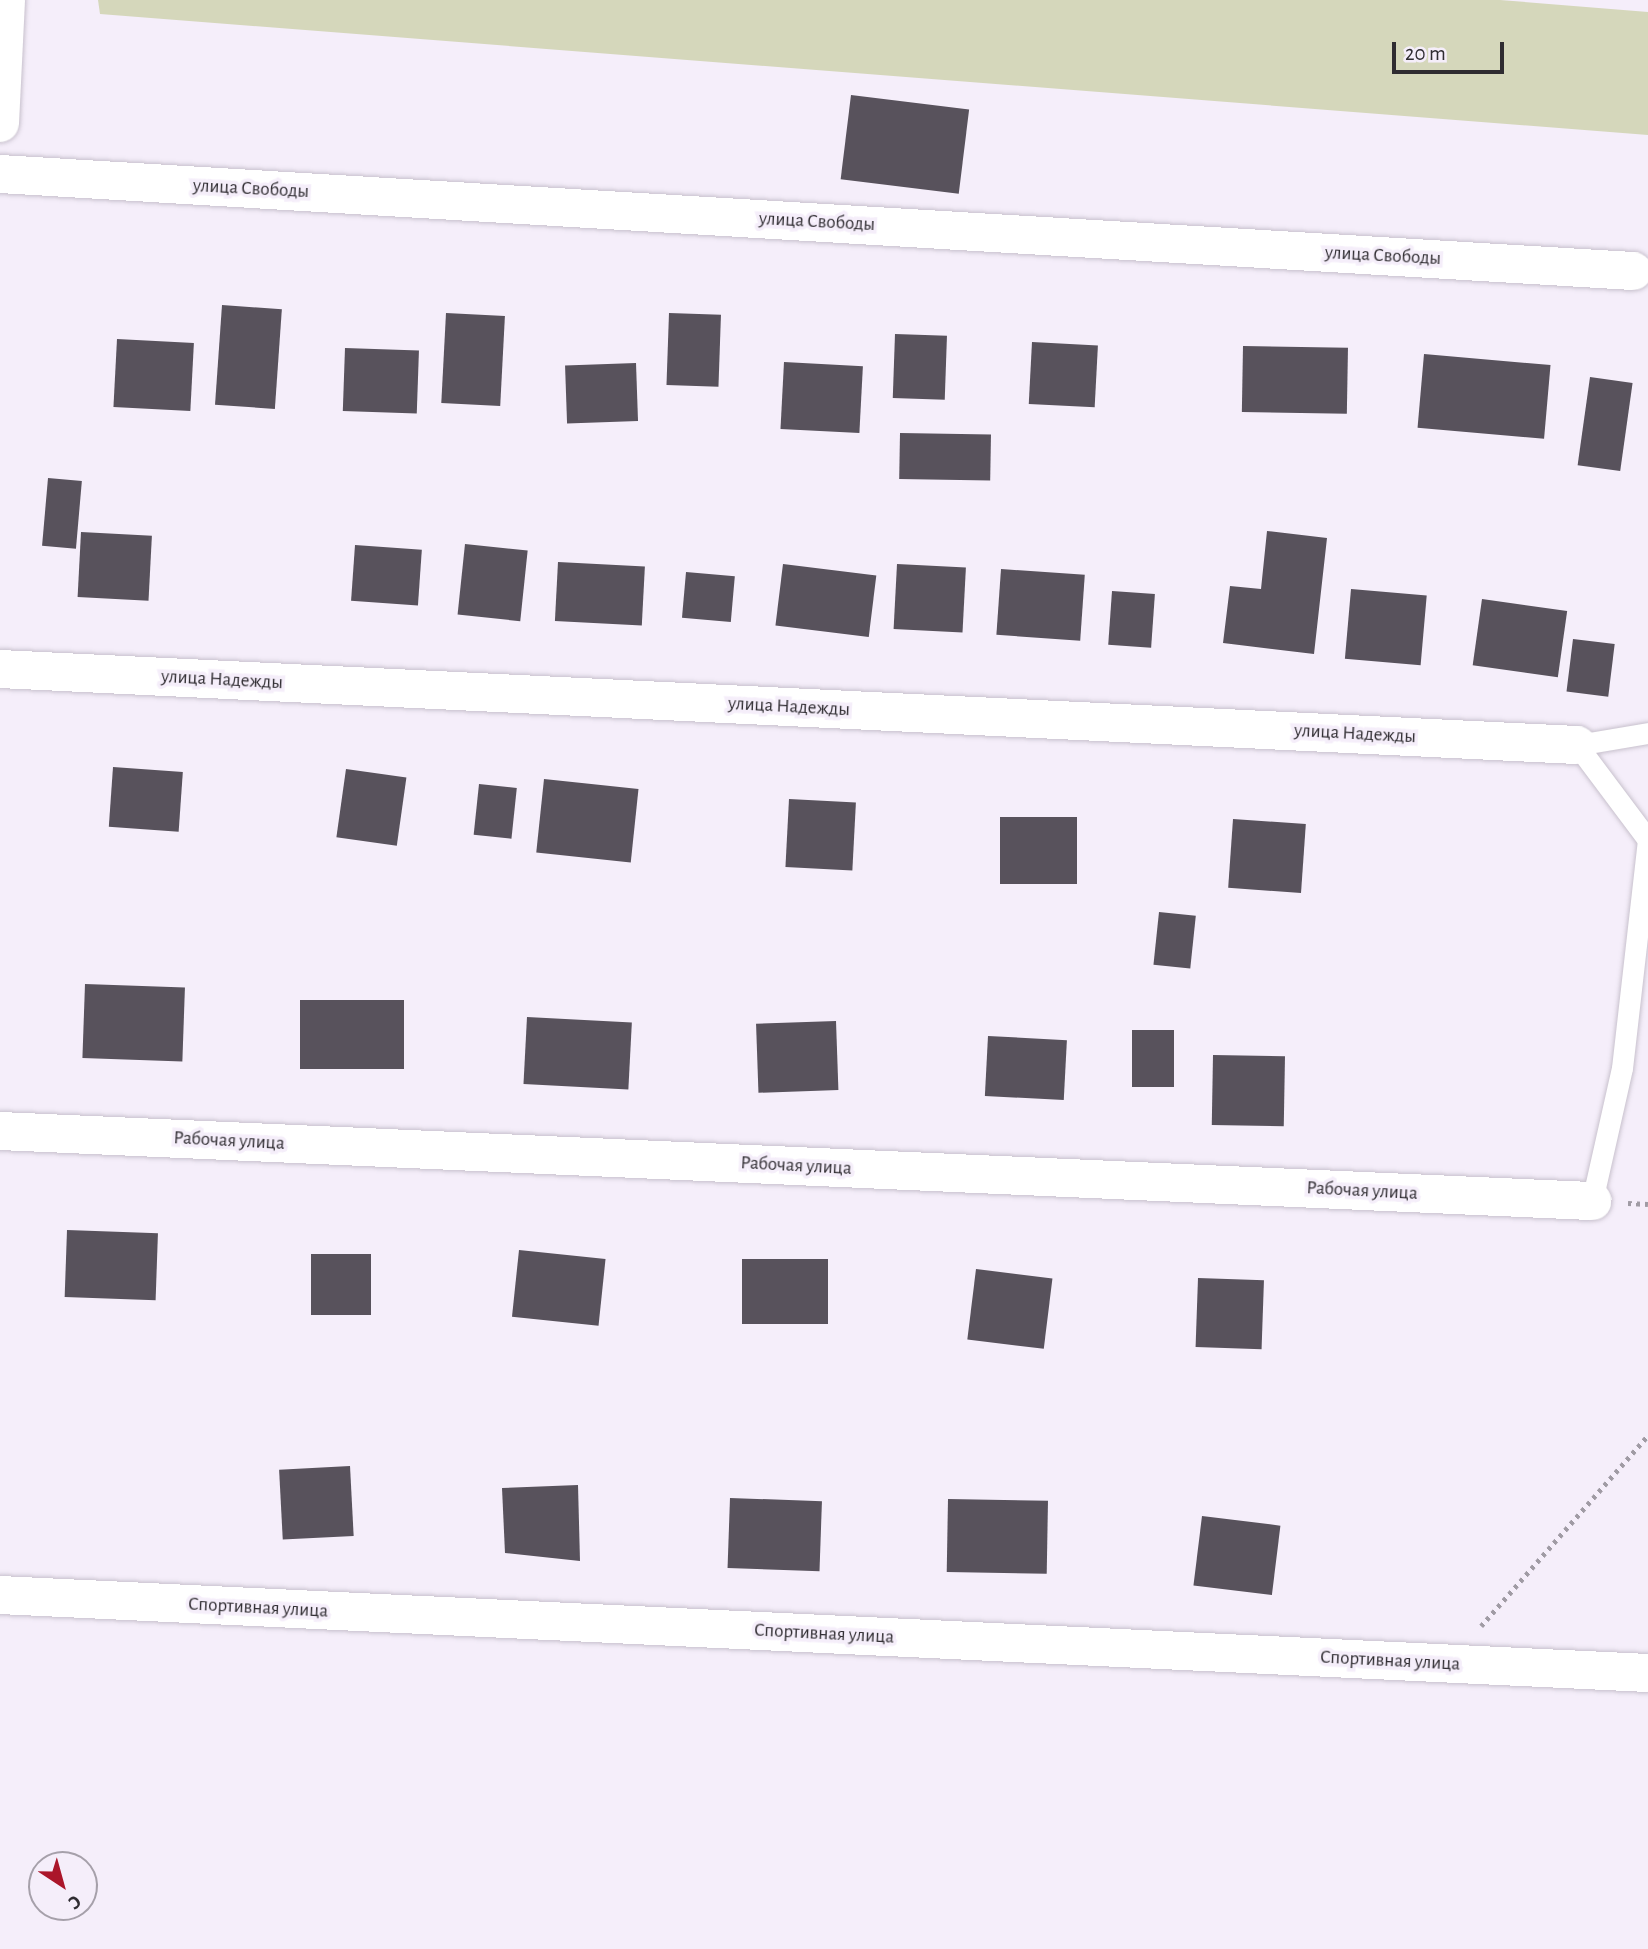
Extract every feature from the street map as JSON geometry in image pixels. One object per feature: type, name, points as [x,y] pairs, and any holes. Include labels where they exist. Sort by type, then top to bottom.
[{"type":"street","points":[[0,123],[6,0]]},
{"type":"street","name":"улица Свободы","points":[[0,174],[1641,272]]},
{"type":"street","name":"улица Надежды","points":[[0,669],[1577,745]]},
{"type":"street","name":"Рабочая улица","points":[[0,1131],[1592,1201]]},
{"type":"street","name":"Спортивная улица","points":[[0,1595],[1648,1673]]},
{"type":"lane","points":[[1592,1201],[1622,1068],[1648,841],[1577,745],[1648,733]]},
{"type":"path","points":[[1448,1664],[1648,1435]]},
{"type":"green space","points":[[98,0],[1500,0],[1648,12],[1648,135],[100,14]]},
{"type":"building","points":[[851,95],[969,110],[959,194],[841,179]]},
{"type":"building","points":[[222,305],[282,309],[275,409],[215,405]]},
{"type":"building","points":[[446,313],[505,316],[500,406],[441,403]]},
{"type":"building","points":[[669,313],[721,315],[718,387],[666,385]]},
{"type":"building","points":[[895,334],[947,336],[945,400],[893,398]]},
{"type":"building","points":[[117,339],[194,343],[190,411],[113,407]]},
{"type":"building","points":[[1032,342],[1098,345],[1095,407],[1029,404]]},
{"type":"building","points":[[1243,346],[1348,348],[1347,414],[1242,412]]},
{"type":"building","points":[[345,348],[419,351],[417,414],[343,411]]},
{"type":"building","points":[[1424,354],[1551,365],[1544,439],[1418,428]]},
{"type":"building","points":[[784,362],[863,366],[859,433],[780,429]]},
{"type":"building","points":[[636,363],[638,421],[567,423],[565,365]]},
{"type":"building","points":[[1590,377],[1633,383],[1620,471],[1578,465]]},
{"type":"building","points":[[900,433],[991,435],[990,481],[899,479]]},
{"type":"building","points":[[48,478],[82,481],[76,549],[42,546]]},
{"type":"building","points":[[1267,531],[1327,538],[1314,654],[1223,643],[1230,586],[1261,589]]},
{"type":"building","points":[[81,532],[152,536],[149,601],[78,597]]},
{"type":"building","points":[[465,544],[528,551],[520,621],[458,615]]},
{"type":"building","points":[[355,545],[422,550],[418,606],[351,601]]},
{"type":"building","points":[[558,562],[645,567],[642,625],[555,621]]},
{"type":"building","points":[[783,564],[876,575],[869,637],[775,626]]},
{"type":"building","points":[[897,564],[966,568],[963,633],[894,629]]},
{"type":"building","points":[[1001,569],[1085,575],[1080,641],[996,635]]},
{"type":"building","points":[[686,572],[735,576],[731,622],[682,618]]},
{"type":"building","points":[[1351,589],[1427,596],[1421,665],[1345,659]]},
{"type":"building","points":[[1112,591],[1155,594],[1151,648],[1108,645]]},
{"type":"building","points":[[1482,599],[1567,611],[1558,677],[1473,665]]},
{"type":"building","points":[[1573,639],[1615,644],[1608,697],[1567,692]]},
{"type":"building","points":[[113,767],[183,772],[179,832],[109,827]]},
{"type":"building","points":[[346,769],[406,777],[397,846],[336,837]]},
{"type":"building","points":[[544,779],[638,789],[631,863],[536,853]]},
{"type":"building","points":[[479,784],[517,788],[511,839],[474,835]]},
{"type":"building","points":[[789,799],[856,803],[852,870],[785,867]]},
{"type":"building","points":[[1000,817],[1077,817],[1077,884],[1000,884]]},
{"type":"building","points":[[1233,819],[1306,824],[1301,893],[1228,888]]},
{"type":"building","points":[[1159,912],[1196,916],[1190,969],[1153,965]]},
{"type":"building","points":[[85,984],[185,987],[182,1061],[82,1058]]},
{"type":"building","points":[[300,1000],[404,1000],[404,1069],[300,1069]]},
{"type":"building","points":[[527,1017],[632,1022],[628,1089],[523,1084]]},
{"type":"building","points":[[836,1021],[838,1090],[758,1093],[756,1024]]},
{"type":"building","points":[[1132,1030],[1174,1030],[1174,1087],[1132,1087]]},
{"type":"building","points":[[988,1036],[1067,1040],[1064,1100],[985,1096]]},
{"type":"building","points":[[1213,1055],[1285,1056],[1284,1126],[1212,1125]]},
{"type":"building","points":[[67,1230],[158,1233],[156,1300],[65,1297]]},
{"type":"building","points":[[519,1250],[606,1259],[599,1326],[512,1317]]},
{"type":"building","points":[[311,1254],[371,1254],[371,1315],[311,1315]]},
{"type":"building","points":[[742,1259],[828,1259],[828,1324],[742,1324]]},
{"type":"building","points":[[976,1269],[1052,1278],[1044,1349],[967,1339]]},
{"type":"building","points":[[1198,1278],[1264,1280],[1262,1349],[1196,1347]]},
{"type":"building","points":[[350,1466],[354,1536],[283,1540],[279,1470]]},
{"type":"building","points":[[578,1485],[580,1561],[505,1553],[502,1488]]},
{"type":"building","points":[[730,1498],[822,1501],[820,1571],[728,1568]]},
{"type":"building","points":[[948,1499],[1048,1501],[1047,1574],[947,1572]]},
{"type":"building","points":[[1202,1516],[1280,1526],[1272,1595],[1193,1585]]}]
